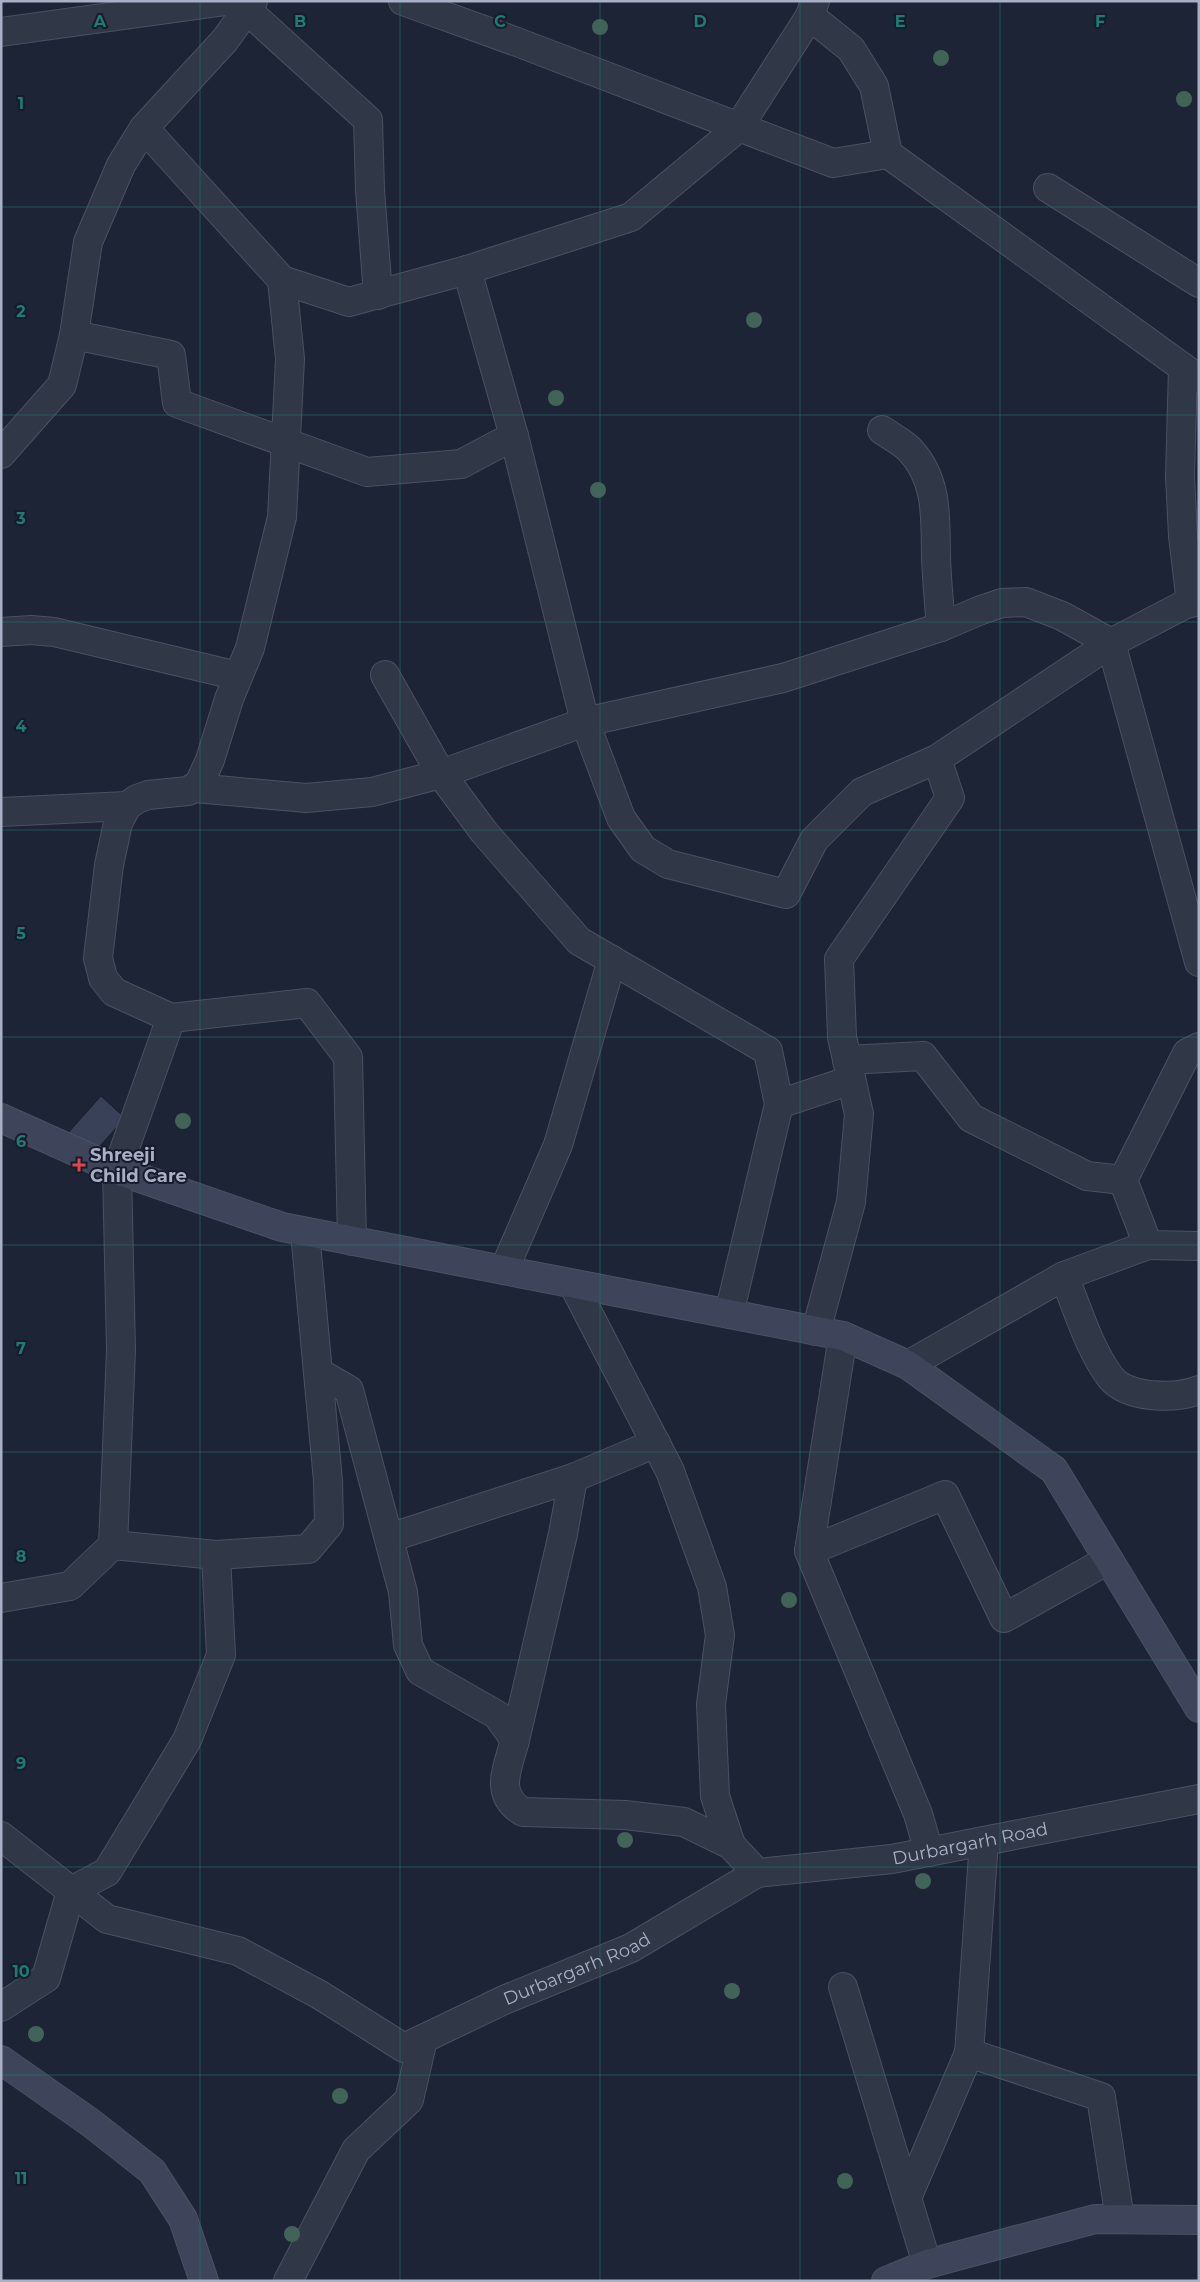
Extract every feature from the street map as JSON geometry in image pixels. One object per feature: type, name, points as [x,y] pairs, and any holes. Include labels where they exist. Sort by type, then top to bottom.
[{"type":"street","points":[[402,1],[517,42],[833,163],[888,154]]},
{"type":"street","points":[[1,454],[62,384],[74,335],[88,242],[121,165],[144,128],[226,40],[242,4]]},
{"type":"street","points":[[1,32],[242,4],[368,120],[370,190],[378,295]]},
{"type":"street","points":[[144,128],[282,280],[348,302],[467,270],[631,217],[738,128],[812,9],[852,49],[874,86],[888,154],[1191,374],[1180,476],[1183,536],[1195,600],[1111,642],[937,759],[862,792],[814,840],[786,894],[668,864],[643,850],[621,818],[585,722],[514,436],[467,270]]},
{"type":"street","points":[[1048,188],[1199,283]]},
{"type":"street","points":[[282,280],[290,359],[282,517],[250,648],[229,699],[210,760],[200,784],[188,791],[137,799],[127,806],[118,823],[109,865],[98,958],[103,978],[114,992],[172,1018],[307,1003],[348,1057],[352,1241]]},
{"type":"street","points":[[74,335],[171,355],[177,403],[367,472],[461,464],[514,436]]},
{"type":"street","points":[[882,430],[909,449],[931,485],[937,523],[940,627]]},
{"type":"street","points":[[195,788],[306,798],[372,792],[441,774],[585,722],[783,678],[940,627],[1002,603],[1026,602],[1062,616],[1111,642],[1199,962]]},
{"type":"street","points":[[1,632],[32,630],[54,632],[238,676]]},
{"type":"street","points":[[385,675],[441,774],[484,832],[579,941],[768,1051],[779,1104],[729,1314]]},
{"type":"street","points":[[816,1331],[851,1202],[859,1114],[842,1037],[839,959],[950,798],[937,759]]},
{"type":"street","points":[[1,812],[127,806]]},
{"type":"street","points":[[504,1270],[558,1145],[612,960]]},
{"type":"street","points":[[1,1598],[70,1586],[113,1545],[121,1350],[117,1170],[172,1018]]},
{"type":"street","points":[[1148,1246],[1123,1180],[1187,1053],[1199,1048]]},
{"type":"street","points":[[779,1104],[849,1070],[923,1056],[971,1118],[1087,1176],[1123,1180]]},
{"type":"street","points":[[1,1118],[117,1170],[282,1227],[843,1336],[908,1365],[1054,1470],[1199,1708]]},
{"type":"street","points":[[113,1545],[216,1555],[308,1549],[329,1524],[328,1481],[305,1232]]},
{"type":"street","points":[[908,1365],[1064,1276],[1148,1246],[1199,1246]]},
{"type":"street","points":[[1064,1276],[1096,1354],[1112,1380],[1129,1389],[1154,1397],[1188,1394],[1199,1390]]},
{"type":"street","points":[[573,1284],[670,1471],[712,1586],[720,1635],[711,1704],[715,1796],[730,1845]]},
{"type":"street","points":[[843,1336],[809,1551],[918,1814],[929,1852]]},
{"type":"street","points":[[318,1372],[349,1390],[403,1592],[408,1645],[420,1671],[497,1716],[515,1740]]},
{"type":"street","points":[[389,1538],[573,1478],[656,1443]]},
{"type":"street","points":[[573,1478],[563,1534],[504,1787],[509,1802],[523,1812],[625,1814],[684,1822],[730,1845],[757,1873]]},
{"type":"street","points":[[809,1551],[945,1495],[1004,1618],[1108,1560]]},
{"type":"street","points":[[1,2007],[46,1978],[71,1891],[107,1872],[187,1740],[221,1655],[216,1555]]},
{"type":"street","name":"Durbargarh Road","points":[[1,1836],[107,1918],[238,1951],[320,1994],[404,2048],[504,2000],[631,1948],[757,1873],[892,1859],[1199,1799]]},
{"type":"street","points":[[907,2198],[970,2053],[984,1842]]},
{"type":"street","points":[[843,1987],[927,2264]]},
{"type":"street","points":[[288,2281],[356,2150],[409,2100],[423,2039]]},
{"type":"street","points":[[970,2053],[1101,2097],[1120,2219]]},
{"type":"street","points":[[1,2060],[91,2123],[152,2171],[183,2219],[204,2281]]},
{"type":"street","points":[[886,2281],[927,2264],[1095,2219],[1199,2220]]},
{"type":"building","points":[[101,1096],[125,1118],[91,1156],[67,1134]]},
{"type":"place","name":"Shreeji Child Care","points":[[79,1165]]}]
